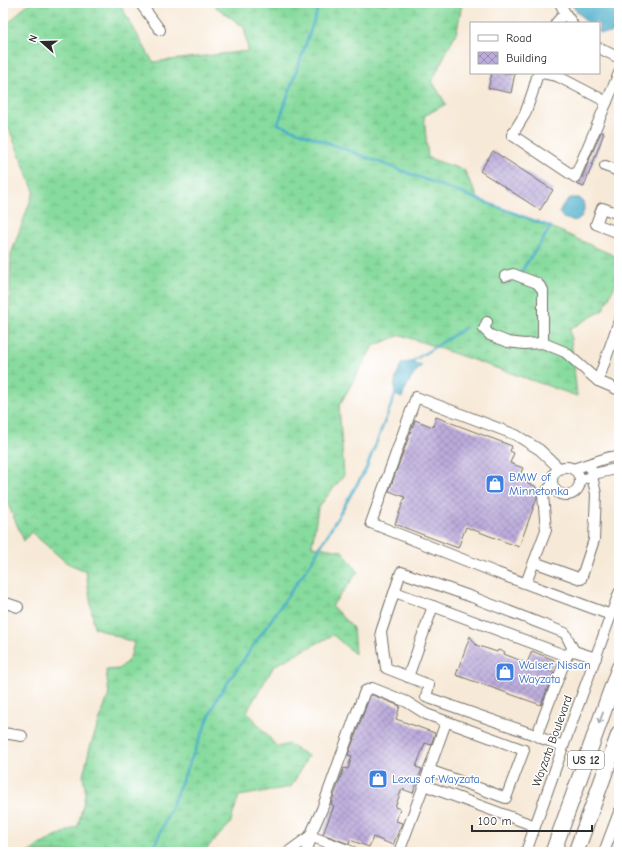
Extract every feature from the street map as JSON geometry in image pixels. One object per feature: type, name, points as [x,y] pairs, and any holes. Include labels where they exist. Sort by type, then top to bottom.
[{"type":"highway","name":"US 12","points":[[553,852],[619,668]]},
{"type":"highway","name":"US 12","points":[[576,852],[619,734]]},
{"type":"street","points":[[140,3],[160,30]]},
{"type":"street","points":[[560,3],[571,22]]},
{"type":"street","points":[[557,22],[565,13]]},
{"type":"street","points":[[600,48],[619,58]]},
{"type":"street","points":[[538,74],[534,91],[525,114],[512,135],[575,177],[619,73]]},
{"type":"street","points":[[547,74],[557,76],[607,102]]},
{"type":"street","points":[[605,166],[619,171]]},
{"type":"street","points":[[619,214],[602,208],[596,224],[619,233]]},
{"type":"street","points":[[505,276],[513,274],[537,283],[543,290],[543,343]]},
{"type":"street","points":[[598,381],[619,321]]},
{"type":"street","points":[[487,322],[484,329],[490,335],[508,342],[524,344],[543,343],[565,352],[598,381],[619,390]]},
{"type":"street","points":[[560,469],[540,450],[516,435],[416,397],[371,523],[611,615]]},
{"type":"street","points":[[573,469],[577,473],[580,481],[577,490],[570,495],[557,492],[552,485],[553,475],[556,471],[564,467],[573,469],[610,457],[619,458]]},
{"type":"street","points":[[534,562],[581,579],[594,540],[596,494],[590,464]]},
{"type":"street","points":[[580,481],[616,468],[619,469]]},
{"type":"street","points":[[526,583],[546,530],[543,495],[552,485]]},
{"type":"street","points":[[538,736],[538,732],[571,654],[565,633],[472,597],[401,572],[381,632],[386,668],[429,685],[426,697],[563,746]]},
{"type":"street","points":[[394,592],[571,654],[596,658]]},
{"type":"street","name":"Wayzata Boulevard","points":[[526,852],[619,593]]},
{"type":"street","points":[[3,602],[18,607]]},
{"type":"street","points":[[408,677],[433,606]]},
{"type":"street","points":[[306,852],[354,717],[365,691],[372,688],[407,702],[426,714],[524,750],[506,798],[429,770]]},
{"type":"street","points":[[399,852],[446,722]]},
{"type":"street","points":[[3,733],[22,736]]},
{"type":"street","points":[[424,785],[535,826]]},
{"type":"street","points":[[604,852],[619,812]]},
{"type":"street","points":[[288,852],[311,836]]},
{"type":"street","points":[[311,836],[352,852]]},
{"type":"green space","points":[[28,3],[119,3],[153,62],[248,51],[244,27],[216,7],[214,3],[462,3],[457,31],[432,81],[446,104],[424,116],[428,158],[464,170],[479,200],[551,227],[619,258],[619,277],[603,310],[570,329],[577,396],[401,335],[373,346],[339,406],[344,475],[318,508],[312,546],[342,551],[358,572],[332,606],[353,628],[355,654],[333,635],[274,666],[247,711],[277,747],[288,744],[308,756],[291,787],[239,796],[230,824],[203,852],[30,852],[39,845],[78,826],[85,795],[83,776],[90,747],[109,694],[106,670],[119,669],[130,658],[134,643],[94,627],[86,571],[67,563],[31,532],[24,541],[3,493],[3,377],[8,370],[11,254],[34,191],[9,129],[3,127],[3,29]]},
{"type":"water","points":[[572,3],[619,3],[619,30],[609,33],[600,32],[600,22],[586,22],[574,8]]},
{"type":"water","points":[[570,198],[579,198],[583,201],[584,209],[578,220],[563,218],[559,213],[562,206]]},
{"type":"water","points":[[411,362],[422,365],[410,380],[402,398],[395,395],[396,378],[402,363]]},
{"type":"building","points":[[492,74],[515,74],[511,93],[488,88]]},
{"type":"building","points":[[601,132],[604,133],[584,187],[576,184],[581,180]]},
{"type":"building","points":[[493,151],[553,190],[540,210],[480,171]]},
{"type":"building","points":[[436,417],[512,446],[510,451],[514,453],[510,463],[523,468],[520,475],[529,478],[527,483],[535,486],[538,491],[537,498],[519,547],[466,527],[458,548],[395,524],[405,497],[389,491],[415,420],[433,427]]},
{"type":"building","name":"Walser Nissan Wayzata","points":[[470,636],[476,645],[497,652],[498,650],[505,652],[504,654],[527,663],[532,651],[554,660],[549,671],[554,672],[541,705],[456,675]]},
{"type":"building","name":"Lexus of Wayzata","points":[[372,695],[400,706],[396,719],[435,733],[431,745],[425,743],[416,767],[422,769],[413,793],[402,789],[395,807],[400,809],[396,821],[402,823],[393,845],[373,837],[369,847],[350,840],[349,844],[323,834],[334,806],[331,804],[344,768],[348,769],[352,756],[348,755],[370,696]]},
{"type":"waterway","points":[[320,3],[278,124],[551,227],[520,273]]},
{"type":"waterway","points":[[411,362],[465,328]]},
{"type":"waterway","points":[[152,852],[217,698],[312,561],[366,469],[395,395]]},
{"type":"place","name":"BMW of Minnetonka","points":[[495,484]]},
{"type":"place","name":"Walser Nissan Wayzata","points":[[505,672]]},
{"type":"place","name":"Lexus of Wayzata","points":[[378,779]]}]
